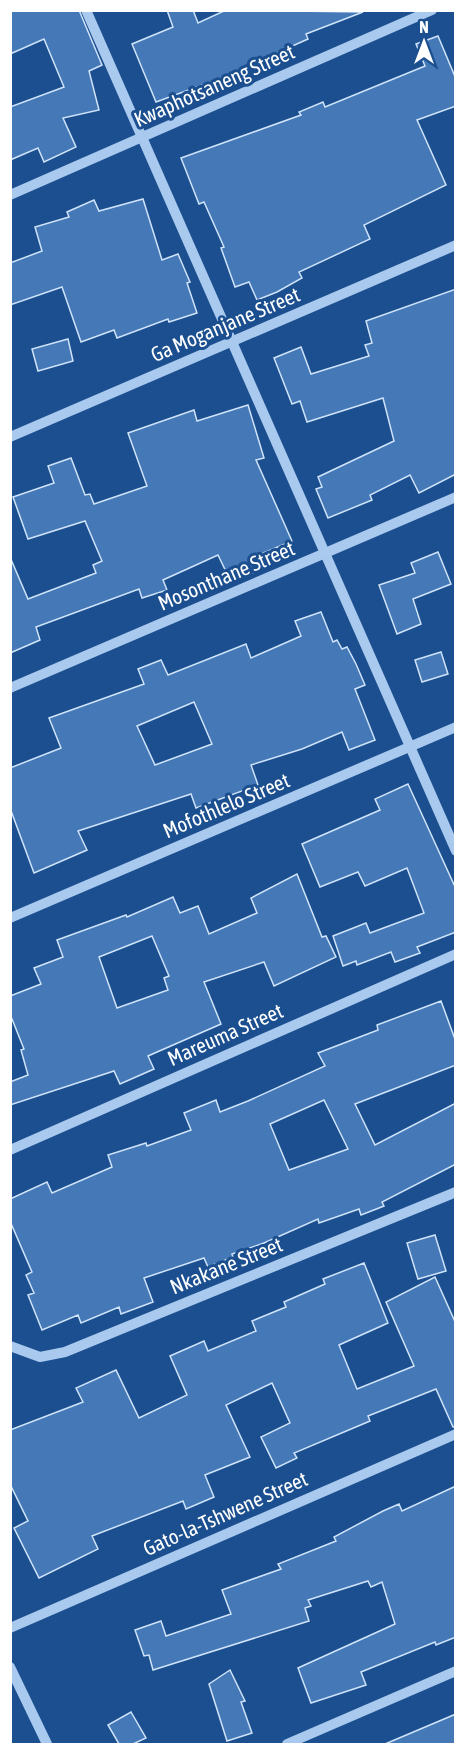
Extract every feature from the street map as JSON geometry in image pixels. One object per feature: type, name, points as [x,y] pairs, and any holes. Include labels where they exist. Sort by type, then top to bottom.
[{"type":"street","points":[[86,10],[140,138],[233,342],[323,555],[412,747],[456,850]]},
{"type":"street","name":"Kwaphotsaneng Street","points":[[10,195],[432,10]]},
{"type":"street","name":"Ga Moganjane Street","points":[[10,437],[456,245]]},
{"type":"street","name":"Mosonthane Street","points":[[10,688],[456,497]]},
{"type":"street","name":"Mofothlelo Street","points":[[10,918],[456,727]]},
{"type":"street","name":"Mareuma Street","points":[[10,1150],[456,954]]},
{"type":"street","name":"Nkakane Street","points":[[10,1346],[40,1357],[65,1352],[456,1192]]},
{"type":"street","name":"Gato-la-Tshwene Street","points":[[10,1628],[456,1434]]},
{"type":"street","points":[[10,1667],[47,1744]]},
{"type":"street","points":[[287,1744],[456,1671]]},
{"type":"building","points":[[10,10],[79,10],[102,65],[89,71],[99,110],[63,118],[76,147],[44,162],[38,148],[10,160],[10,107],[64,87],[44,39],[10,54]]},
{"type":"building","points":[[167,10],[193,10],[198,23],[226,10],[363,12],[306,34],[308,39],[263,59],[265,62],[156,102],[132,44],[173,27]]},
{"type":"building","points":[[438,36],[456,79],[456,106],[417,120],[446,185],[364,225],[370,239],[299,272],[302,278],[277,292],[257,300],[249,282],[235,287],[221,248],[224,247],[204,202],[199,204],[181,158],[301,115],[299,112],[323,102],[325,107],[425,66],[416,44]]},
{"type":"building","points":[[143,199],[162,260],[178,254],[190,282],[187,283],[197,313],[169,322],[168,319],[117,338],[114,330],[81,342],[62,287],[10,305],[10,263],[42,251],[35,227],[69,217],[67,212],[94,200],[99,211]]},
{"type":"building","points":[[456,289],[456,474],[419,493],[410,475],[370,495],[372,500],[328,518],[316,489],[322,487],[318,477],[394,441],[383,398],[307,422],[300,401],[292,404],[274,358],[301,347],[311,374],[369,356],[365,345],[372,343],[366,321]]},
{"type":"building","points":[[68,339],[73,361],[38,371],[32,349]]},
{"type":"building","points":[[248,405],[264,458],[256,460],[292,541],[259,555],[264,568],[231,582],[218,555],[163,580],[167,590],[142,598],[139,589],[36,627],[40,640],[10,653],[10,557],[28,599],[96,573],[93,565],[102,561],[85,521],[28,539],[13,497],[54,483],[48,466],[71,458],[85,495],[90,494],[94,504],[147,486],[128,433],[194,410],[197,421]]},
{"type":"building","points":[[438,552],[451,584],[413,599],[421,624],[397,634],[379,585],[415,573],[411,563]]},
{"type":"building","points":[[321,612],[333,642],[337,640],[342,649],[347,647],[365,685],[355,689],[375,740],[349,750],[342,732],[302,749],[251,765],[258,785],[196,808],[191,794],[78,831],[87,850],[34,873],[10,808],[10,768],[61,748],[49,718],[144,684],[138,669],[161,660],[168,675],[246,644],[251,658],[301,636],[295,621]],"holes":[[[194,702],[212,744],[155,765],[137,726]]]},
{"type":"building","points":[[441,652],[448,674],[422,682],[415,660]]},
{"type":"building","points":[[408,784],[456,889],[456,932],[417,947],[420,953],[395,962],[391,952],[357,965],[356,961],[343,966],[333,936],[366,923],[370,933],[424,913],[407,868],[365,886],[358,872],[320,887],[302,844],[380,810],[375,799]]},
{"type":"building","points":[[297,874],[322,937],[326,936],[336,957],[274,986],[264,962],[204,982],[221,1024],[148,1056],[154,1069],[120,1084],[114,1071],[10,1105],[10,1082],[28,1075],[21,1050],[24,1049],[10,1014],[10,996],[41,984],[34,968],[63,957],[57,940],[126,915],[127,917],[173,897],[180,913],[198,906],[209,934],[257,913],[251,898]],"holes":[[[152,936],[169,976],[164,978],[168,990],[117,1008],[99,957]]]},
{"type":"building","points":[[441,1001],[456,1042],[456,1065],[355,1104],[375,1145],[456,1103],[456,1164],[382,1202],[384,1206],[361,1215],[359,1209],[319,1223],[318,1219],[264,1243],[232,1254],[233,1257],[208,1267],[204,1258],[144,1278],[153,1302],[121,1314],[119,1307],[81,1323],[78,1315],[42,1330],[28,1295],[34,1293],[26,1275],[32,1272],[10,1221],[10,1199],[47,1182],[52,1193],[112,1167],[108,1155],[146,1143],[147,1146],[191,1130],[184,1113],[216,1100],[220,1112],[325,1066],[318,1053],[378,1030],[377,1025]],"holes":[[[324,1100],[348,1149],[289,1170],[270,1124]]]},
{"type":"building","points":[[435,1235],[446,1271],[418,1279],[407,1243]]},
{"type":"building","points":[[364,1263],[388,1323],[339,1345],[357,1389],[414,1366],[386,1302],[435,1277],[456,1324],[456,1427],[453,1427],[436,1389],[368,1416],[370,1421],[294,1453],[297,1458],[276,1468],[261,1437],[290,1423],[272,1383],[226,1405],[250,1457],[205,1475],[214,1497],[186,1509],[183,1501],[92,1536],[98,1549],[39,1578],[14,1528],[28,1521],[10,1484],[10,1430],[83,1402],[76,1388],[116,1370],[139,1418],[187,1395],[170,1356],[204,1341],[208,1351],[256,1331],[252,1321],[286,1307],[284,1302],[325,1284],[323,1279]]},
{"type":"building","points":[[456,1486],[456,1637],[436,1645],[435,1642],[361,1672],[366,1685],[311,1703],[298,1668],[395,1624],[382,1582],[371,1587],[368,1581],[308,1600],[311,1606],[305,1608],[309,1621],[153,1670],[149,1655],[144,1656],[135,1630],[161,1621],[166,1636],[231,1614],[222,1590],[281,1569],[278,1564],[336,1541],[334,1537],[383,1511],[399,1504],[402,1511]]},
{"type":"building","points":[[230,1670],[245,1701],[241,1702],[252,1733],[227,1741],[209,1684]]},
{"type":"building","points":[[131,1712],[146,1738],[133,1744],[119,1744],[108,1725]]},
{"type":"building","points":[[456,1714],[456,1744],[385,1744]]}]
